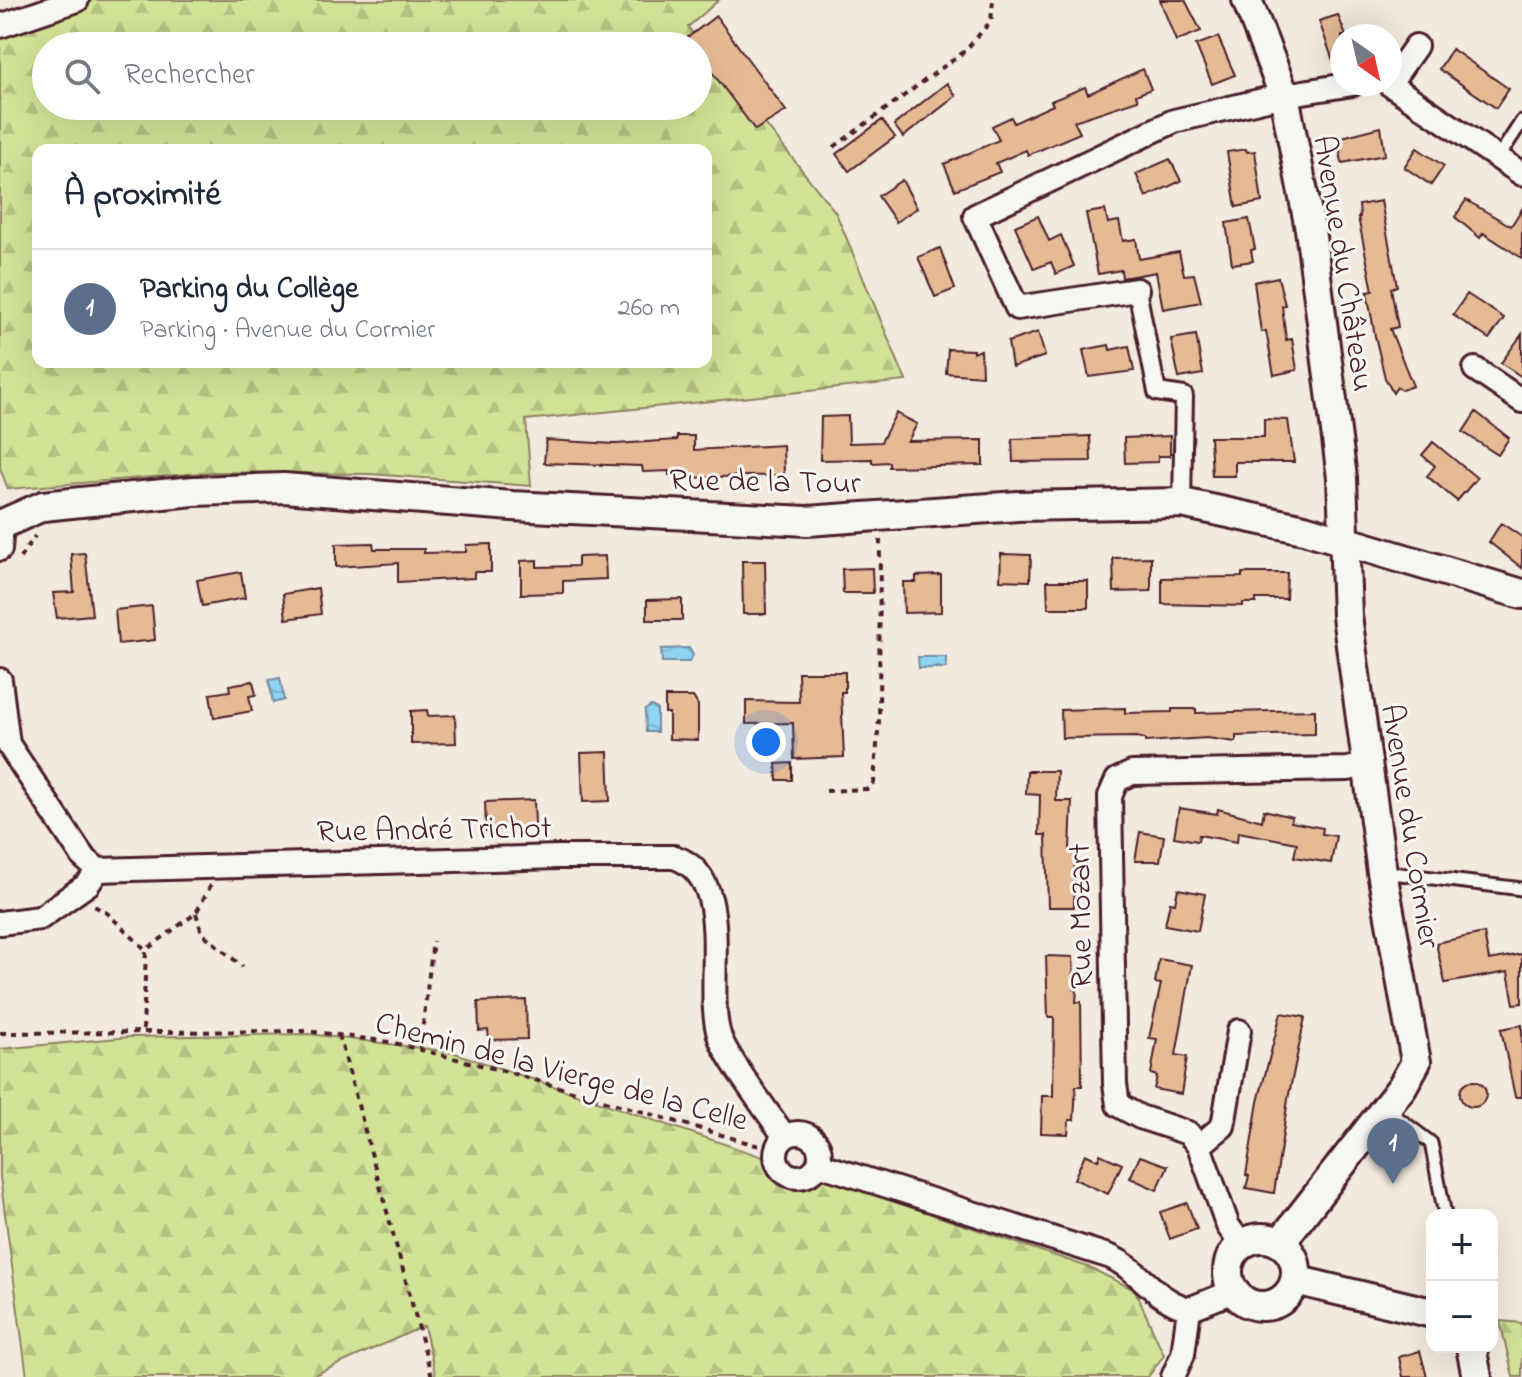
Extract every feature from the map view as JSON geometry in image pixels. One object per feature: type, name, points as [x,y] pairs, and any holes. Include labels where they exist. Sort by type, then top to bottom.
[{"type":"street","points":[[0,26],[77,0]]},
{"type":"street","name":"Avenue du Château","points":[[1247,0],[1284,95],[1310,229],[1342,478],[1345,543]]},
{"type":"street","points":[[1402,66],[1416,46]]},
{"type":"street","points":[[1182,503],[1184,396],[1157,392],[1137,290],[1017,308],[975,216],[1174,121],[1284,95],[1330,88]]},
{"type":"street","points":[[1402,93],[1522,174]]},
{"type":"street","points":[[1475,369],[1522,401]]},
{"type":"street","name":"Rue de la Tour","points":[[1,533],[43,506],[194,491],[284,488],[512,506],[807,521],[1018,506],[1182,503],[1304,529],[1522,594]]},
{"type":"street","name":"Avenue du Cormier","points":[[1280,1243],[1386,1109],[1416,1062],[1382,872],[1346,609],[1345,543]]},
{"type":"street","points":[[0,680],[8,744],[83,857],[98,870],[74,895],[40,918],[0,923]]},
{"type":"street","name":"Rue Mozart","points":[[1199,1146],[1188,1133],[1140,1117],[1118,1105],[1115,1084],[1110,796],[1117,780],[1132,773],[1348,769],[1369,764]]},
{"type":"street","name":"Rue André Trichot","points":[[98,870],[559,857],[674,857],[685,861],[695,866],[714,905],[716,1012],[721,1039],[781,1144]]},
{"type":"street","points":[[1239,1031],[1223,1126],[1199,1146],[1228,1226],[1242,1245]]},
{"type":"street","points":[[801,1133],[809,1135],[819,1148],[818,1164],[809,1174],[788,1175],[778,1165],[781,1144],[801,1133]]},
{"type":"street","points":[[818,1164],[1111,1257],[1137,1273],[1169,1303],[1189,1309],[1234,1291]]},
{"type":"street","points":[[1262,1239],[1280,1243],[1293,1259],[1295,1280],[1284,1299],[1263,1306],[1242,1299],[1234,1291],[1228,1271],[1231,1260],[1242,1245],[1262,1239]]},
{"type":"street","points":[[1295,1280],[1426,1312]]},
{"type":"street","points":[[1173,1377],[1183,1354],[1189,1309]]},
{"type":"street","points":[[1472,1353],[1477,1377]]},
{"type":"lane","points":[[1498,158],[1522,121]]},
{"type":"lane","points":[[1382,872],[1522,889]]},
{"type":"lane","points":[[1386,1109],[1431,1143],[1444,1209]]},
{"type":"path","points":[[834,147],[965,51],[991,21],[993,0]]},
{"type":"path","points":[[826,791],[867,789],[874,782],[879,721],[880,515]]},
{"type":"path","points":[[146,950],[196,913],[210,892],[214,867]]},
{"type":"path","points":[[74,895],[107,913],[146,950],[143,1030]]},
{"type":"path","points":[[196,913],[202,933],[243,967]]},
{"type":"path","points":[[420,1049],[433,941]]},
{"type":"path","name":"Chemin de la Vierge de la Celle","points":[[0,1033],[143,1030],[307,1031],[339,1035],[420,1049],[781,1144]]},
{"type":"path","points":[[339,1035],[432,1377]]},
{"type":"green space","points":[[50,0],[719,0],[688,27],[692,32],[32,32],[32,120],[712,120],[712,57],[836,213],[906,381],[526,420],[531,486],[370,474],[213,472],[8,489],[0,468],[0,17]]},
{"type":"green space","points":[[309,1034],[452,1052],[1088,1267],[1135,1290],[1164,1355],[1148,1377],[436,1377],[424,1326],[310,1377],[27,1377],[0,1177],[0,1049],[130,1037]]},
{"type":"green space","points":[[1500,1321],[1522,1323],[1522,1377],[1513,1377]]},
{"type":"water","points":[[689,648],[693,655],[689,662],[662,662],[661,649]]},
{"type":"water","points":[[918,657],[946,657],[946,668],[919,668]]},
{"type":"water","points":[[280,678],[284,700],[273,703],[269,680]]},
{"type":"water","points":[[651,706],[657,709],[657,732],[646,732],[645,710]]},
{"type":"building","points":[[1160,0],[1185,0],[1201,31],[1176,41]]},
{"type":"building","points":[[1338,15],[1341,24],[1330,24],[1330,52],[1319,21]]},
{"type":"building","points":[[716,16],[786,111],[755,130],[712,72],[712,32],[695,32]]},
{"type":"building","points":[[1218,37],[1235,75],[1212,84],[1196,45]]},
{"type":"building","points":[[1452,49],[1509,89],[1496,108],[1439,69]]},
{"type":"building","points":[[1143,69],[1151,89],[1136,95],[1138,100],[1074,121],[1080,133],[1028,155],[1026,150],[996,163],[1000,172],[955,190],[944,164],[999,140],[992,126],[1011,117],[1014,123],[1053,105],[1051,101],[1085,87],[1088,94]]},
{"type":"building","points":[[947,83],[956,96],[903,137],[894,125]]},
{"type":"building","points":[[882,120],[895,137],[849,171],[836,154]]},
{"type":"building","points":[[1381,127],[1385,155],[1342,163],[1338,138]]},
{"type":"building","points":[[1417,148],[1444,166],[1431,185],[1404,167]]},
{"type":"building","points":[[1246,149],[1247,152],[1255,151],[1262,202],[1236,207],[1227,152]]},
{"type":"building","points":[[1170,159],[1181,181],[1146,197],[1136,174]]},
{"type":"building","points":[[902,180],[917,208],[896,222],[878,196]]},
{"type":"building","points":[[1466,200],[1511,226],[1522,209],[1522,258],[1483,233],[1480,238],[1455,217]]},
{"type":"building","points":[[1381,201],[1397,286],[1391,288],[1398,327],[1390,329],[1413,386],[1402,390],[1397,387],[1393,393],[1385,378],[1375,336],[1367,292],[1373,291],[1358,217],[1359,205]]},
{"type":"building","points":[[1105,210],[1108,223],[1119,221],[1123,241],[1136,239],[1139,259],[1179,252],[1184,275],[1194,274],[1201,302],[1163,309],[1156,272],[1122,278],[1121,270],[1098,274],[1086,213]]},
{"type":"building","points":[[1038,216],[1049,241],[1061,235],[1074,266],[1056,274],[1051,262],[1034,269],[1015,226]]},
{"type":"building","points":[[1249,219],[1255,249],[1251,250],[1253,261],[1232,264],[1226,223]]},
{"type":"building","points":[[940,248],[955,289],[935,297],[918,257]]},
{"type":"building","points":[[1278,277],[1285,305],[1282,306],[1286,340],[1292,339],[1297,370],[1274,375],[1266,331],[1261,332],[1254,282]]},
{"type":"building","points":[[1467,294],[1504,318],[1489,339],[1453,315]]},
{"type":"building","points":[[1038,332],[1045,356],[1012,367],[1008,342]]},
{"type":"building","points":[[1522,334],[1522,377],[1501,363]]},
{"type":"building","points":[[1196,335],[1203,374],[1179,378],[1171,339]]},
{"type":"building","points":[[1109,345],[1110,350],[1129,346],[1134,371],[1089,377],[1083,350]]},
{"type":"building","points":[[948,349],[973,350],[973,353],[981,350],[982,376],[946,373]]},
{"type":"building","points":[[1476,412],[1509,438],[1498,455],[1463,432]]},
{"type":"building","points":[[896,413],[917,424],[908,441],[983,440],[983,465],[889,467],[889,462],[872,463],[872,459],[820,460],[821,417],[848,416],[849,443],[881,442]]},
{"type":"building","points":[[1264,419],[1288,420],[1294,462],[1235,462],[1235,476],[1212,476],[1210,437],[1264,437]]},
{"type":"building","points":[[677,436],[694,436],[694,450],[783,445],[784,475],[687,478],[687,475],[669,475],[669,471],[643,472],[642,466],[544,463],[546,440],[615,444],[677,440]]},
{"type":"building","points":[[1090,436],[1091,461],[1013,462],[1012,439]]},
{"type":"building","points":[[1170,436],[1170,456],[1158,456],[1158,462],[1125,463],[1124,438]]},
{"type":"building","points":[[1433,442],[1477,478],[1457,501],[1427,476],[1435,466],[1422,455]]},
{"type":"building","points":[[1501,523],[1522,537],[1522,568],[1489,542]]},
{"type":"building","points":[[373,543],[374,549],[424,549],[424,553],[466,552],[466,545],[491,544],[491,572],[474,572],[474,578],[398,582],[398,563],[336,567],[336,544]]},
{"type":"building","points":[[85,553],[92,615],[57,618],[53,593],[74,592],[71,554]]},
{"type":"building","points":[[1001,554],[1031,555],[1030,581],[1000,580]]},
{"type":"building","points":[[605,556],[606,579],[563,581],[563,593],[521,594],[521,561],[537,560],[537,567],[578,566],[578,557]]},
{"type":"building","points":[[1151,557],[1151,591],[1114,592],[1113,558]]},
{"type":"building","points":[[742,561],[765,561],[766,614],[743,614]]},
{"type":"building","points":[[872,568],[873,593],[843,593],[842,569]]},
{"type":"building","points":[[241,572],[245,598],[202,606],[197,580]]},
{"type":"building","points":[[1242,573],[1287,573],[1286,599],[1256,599],[1256,603],[1243,603],[1243,606],[1162,604],[1162,578],[1242,577]]},
{"type":"building","points":[[941,575],[941,612],[904,613],[903,582],[916,582],[916,576]]},
{"type":"building","points":[[1047,581],[1088,581],[1088,608],[1048,608]]},
{"type":"building","points":[[318,588],[321,614],[286,619],[283,594]]},
{"type":"building","points":[[682,599],[682,620],[647,620],[647,600]]},
{"type":"building","points":[[152,606],[155,640],[118,644],[115,610]]},
{"type":"building","points":[[798,672],[845,672],[845,692],[841,692],[844,757],[794,759],[793,723],[746,724],[746,701],[799,702]]},
{"type":"building","points":[[253,681],[256,695],[249,696],[252,711],[214,718],[210,694],[230,691],[229,685]]},
{"type":"building","points":[[665,697],[693,697],[698,705],[698,740],[669,739],[669,713],[665,713]]},
{"type":"building","points":[[1125,708],[1125,713],[1172,712],[1172,709],[1196,709],[1196,713],[1315,710],[1315,734],[1236,736],[1236,742],[1207,738],[1145,742],[1145,739],[1137,737],[1062,738],[1061,710]]},
{"type":"building","points":[[427,710],[428,716],[455,715],[456,743],[411,744],[411,711]]},
{"type":"building","points":[[608,752],[610,801],[583,802],[581,753]]},
{"type":"building","points":[[792,763],[792,780],[777,780],[776,764]]},
{"type":"building","points":[[1027,771],[1057,771],[1056,801],[1072,801],[1070,849],[1075,849],[1074,907],[1048,907],[1046,835],[1039,835],[1040,795],[1026,794]]},
{"type":"building","points":[[534,800],[535,826],[486,831],[485,802]]},
{"type":"building","points":[[1179,808],[1217,814],[1218,809],[1262,821],[1264,810],[1292,817],[1291,822],[1323,828],[1322,834],[1336,836],[1331,863],[1294,857],[1297,843],[1238,832],[1237,842],[1199,835],[1198,841],[1174,837]]},
{"type":"building","points":[[1140,832],[1164,836],[1160,861],[1135,861]]},
{"type":"building","points":[[1178,889],[1205,894],[1198,931],[1165,925],[1170,902],[1175,903]]},
{"type":"building","points":[[1484,933],[1489,960],[1522,954],[1522,1003],[1514,1004],[1508,972],[1445,983],[1436,943]]},
{"type":"building","points":[[1046,956],[1073,957],[1076,1002],[1081,1002],[1082,1086],[1076,1086],[1074,1120],[1069,1120],[1068,1134],[1041,1133],[1042,1096],[1053,1096],[1054,1017],[1048,1017]]},
{"type":"building","points":[[1159,959],[1192,965],[1176,1055],[1187,1057],[1181,1094],[1154,1089],[1157,1076],[1151,1074],[1157,1039],[1149,1038],[1161,984],[1155,983]]},
{"type":"building","points":[[526,1000],[527,1039],[489,1040],[488,1030],[479,1031],[478,1002]]},
{"type":"building","points":[[1281,1013],[1305,1017],[1288,1099],[1274,1193],[1246,1188],[1249,1176],[1246,1175],[1258,1102]]},
{"type":"building","points":[[1522,1025],[1522,1097],[1515,1097],[1501,1029]]},
{"type":"building","points":[[1473,1081],[1482,1085],[1486,1094],[1482,1103],[1473,1107],[1464,1103],[1460,1094],[1464,1085]]},
{"type":"building","points":[[1085,1154],[1098,1160],[1100,1154],[1122,1164],[1108,1194],[1074,1179]]},
{"type":"building","points":[[1140,1156],[1168,1166],[1157,1190],[1130,1178]]},
{"type":"building","points":[[1187,1203],[1197,1229],[1170,1239],[1160,1212]]},
{"type":"building","points":[[1420,1351],[1427,1377],[1403,1377],[1399,1357]]},
{"type":"place","name":"Parking du Collège","points":[[1393,1184]]}]
